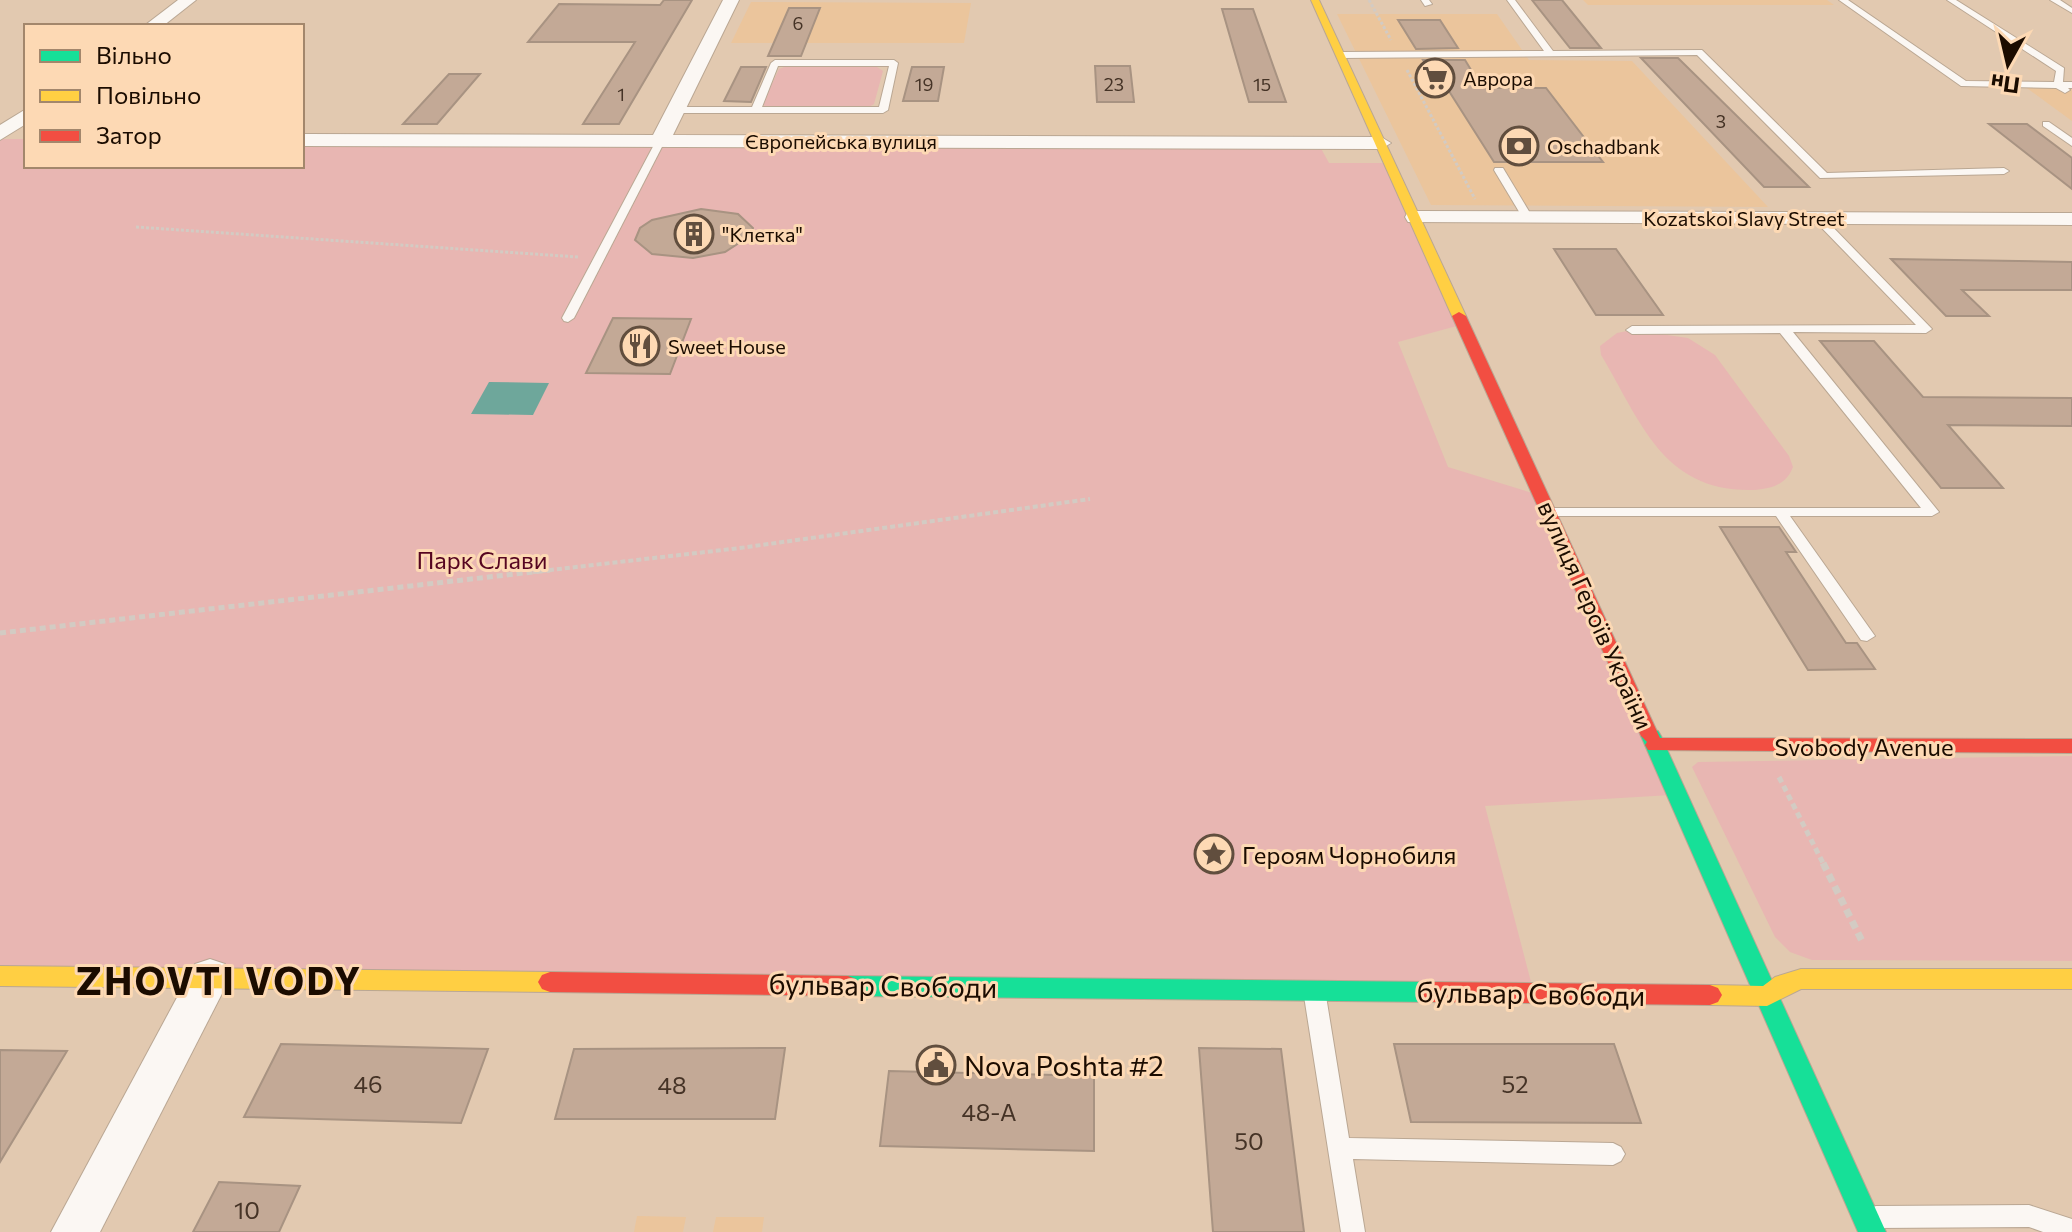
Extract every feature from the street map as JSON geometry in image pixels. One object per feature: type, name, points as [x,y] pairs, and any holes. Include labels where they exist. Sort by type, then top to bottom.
[{"type":"street","points":[[155,24],[188,0]]},
{"type":"street","points":[[660,141],[731,0]]},
{"type":"street","name":"вулиця Героїв України","points":[[1315,0],[1655,745],[1869,1225]]},
{"type":"street","points":[[0,136],[24,117]]},
{"type":"street","points":[[0,136],[24,139]]},
{"type":"street","name":"Європейська вулиця","points":[[304,140],[1381,143]]},
{"type":"street","name":"Kozatskoi Slavy Street","points":[[1416,217],[2068,221]]},
{"type":"street","name":"Svobody Avenue","points":[[1655,745],[2072,746]]},
{"type":"street","name":"бульвар Свободи","points":[[0,976],[1767,996]]},
{"type":"street","points":[[75,1232],[210,976]]},
{"type":"street","points":[[1767,996],[1783,984],[1801,979],[2072,979]]},
{"type":"lane","points":[[1511,0],[1550,53]]},
{"type":"lane","points":[[1843,0],[1964,84],[2072,85]]},
{"type":"lane","points":[[1951,0],[2061,70],[2058,85]]},
{"type":"lane","points":[[2054,0],[2072,11]]},
{"type":"lane","points":[[1341,55],[1699,52],[1824,176],[2004,171]]},
{"type":"lane","points":[[676,110],[756,110],[883,110],[894,63],[775,63],[756,110]]},
{"type":"lane","points":[[2058,85],[2072,95]]},
{"type":"lane","points":[[2046,124],[2072,143]]},
{"type":"lane","points":[[568,318],[660,141]]},
{"type":"lane","points":[[1499,170],[1528,218]]},
{"type":"lane","points":[[1819,219],[1926,329]]},
{"type":"lane","points":[[1549,512],[1932,512],[1783,328],[1926,329]]},
{"type":"lane","points":[[1632,330],[1926,329]]},
{"type":"lane","points":[[1780,512],[1867,636]]},
{"type":"lane","points":[[1314,990],[1353,1232]]},
{"type":"lane","points":[[1338,1148],[1613,1154]]},
{"type":"lane","points":[[1869,1225],[2029,1216],[2072,1230]]},
{"type":"path","points":[[1369,0],[1393,44]]},
{"type":"path","points":[[1407,70],[1484,218]]},
{"type":"path","points":[[136,227],[599,259]]},
{"type":"path","points":[[0,633],[740,548],[1090,499]]},
{"type":"path","points":[[1764,746],[1882,979]]},
{"type":"shaded area","points":[[1583,0],[1827,0],[1834,5],[1588,5]]},
{"type":"shaded area","points":[[751,2],[971,3],[964,43],[731,43]]},
{"type":"shaded area","points":[[1337,14],[1497,14],[1529,60],[1632,61],[1768,207],[1431,205]]},
{"type":"shaded area","points":[[2072,85],[2072,121],[2024,86]]},
{"type":"shaded area","points":[[637,1216],[686,1217],[683,1232],[634,1232]]},
{"type":"shaded area","points":[[716,1217],[764,1217],[762,1232],[713,1232]]},
{"type":"green space","points":[[790,65],[874,65],[883,71],[874,104],[867,108],[765,107],[763,103],[779,69]]},
{"type":"green space","name":"Парк Слави","points":[[0,139],[24,139],[24,168],[304,168],[304,140],[1318,143],[1329,163],[1391,163],[1464,324],[1398,342],[1448,467],[1542,496],[1671,795],[1485,806],[1531,982],[0,976]]},
{"type":"green space","points":[[1632,330],[1688,338],[1715,355],[1789,456],[1793,467],[1786,478],[1772,487],[1753,490],[1722,487],[1696,479],[1675,466],[1643,427],[1601,355],[1600,346],[1617,333]]},
{"type":"green space","points":[[2072,756],[2072,961],[1812,960],[1790,952],[1775,937],[1692,767],[1698,762]]},
{"type":"water","points":[[489,382],[549,383],[533,415],[471,414]]},
{"type":"building","points":[[664,0],[692,0],[619,124],[583,124],[635,42],[528,42],[559,4],[660,5]]},
{"type":"building","points":[[1532,0],[1562,0],[1601,48],[1570,48]]},
{"type":"building","points":[[789,8],[820,8],[801,56],[768,56]]},
{"type":"building","points":[[1222,9],[1253,9],[1286,102],[1249,102]]},
{"type":"building","points":[[1398,20],[1440,20],[1458,48],[1416,49]]},
{"type":"building","points":[[1641,58],[1678,58],[1809,187],[1764,187]]},
{"type":"building","points":[[1423,60],[1465,60],[1482,88],[1546,88],[1603,162],[1494,162],[1447,88],[1441,88]]},
{"type":"building","points":[[1095,66],[1130,66],[1134,102],[1097,102]]},
{"type":"building","points":[[741,67],[766,67],[751,102],[724,101]]},
{"type":"building","points":[[912,67],[944,67],[938,101],[903,101]]},
{"type":"building","points":[[449,74],[480,74],[437,124],[403,124]]},
{"type":"building","points":[[1989,124],[2027,124],[2072,158],[2072,189]]},
{"type":"building","name":"\"Клетка\"","points":[[701,209],[738,214],[753,228],[751,235],[725,252],[693,258],[652,254],[635,240],[640,228],[652,220]]},
{"type":"building","points":[[1554,249],[1616,249],[1663,315],[1596,315]]},
{"type":"building","points":[[1891,259],[2072,262],[2072,290],[1962,290],[1989,316],[1946,316]]},
{"type":"building","name":"Sweet House","points":[[613,318],[691,319],[670,374],[586,373]]},
{"type":"building","points":[[1820,341],[1874,341],[1923,397],[2072,398],[2072,426],[1948,425],[2003,488],[1941,488]]},
{"type":"building","points":[[1720,527],[1779,527],[1796,552],[1786,552],[1846,643],[1857,643],[1875,669],[1808,670]]},
{"type":"building","points":[[281,1044],[488,1049],[461,1123],[244,1117]]},
{"type":"building","points":[[1394,1044],[1614,1044],[1641,1123],[1411,1122]]},
{"type":"building","points":[[785,1048],[775,1119],[555,1119],[574,1049]]},
{"type":"building","points":[[1199,1048],[1281,1049],[1304,1232],[1213,1232]]},
{"type":"building","points":[[0,1050],[67,1051],[0,1162]]},
{"type":"building","points":[[889,1071],[1094,1076],[1094,1151],[880,1146]]},
{"type":"building","points":[[219,1182],[300,1186],[279,1232],[193,1232]]},
{"type":"traffic: fast","points":[[1651,736],[1872,1232]]},
{"type":"traffic: fast","points":[[848,986],[1431,992]]},
{"type":"traffic: slow","points":[[1315,0],[1459,316]]},
{"type":"traffic: slow","points":[[0,976],[550,982]]},
{"type":"traffic: slow","points":[[1710,995],[1767,996],[1783,984],[1801,979],[2072,979]]},
{"type":"traffic: jam","points":[[1459,316],[1651,736]]},
{"type":"traffic: jam","points":[[1655,745],[2072,746]]},
{"type":"traffic: jam","points":[[550,982],[848,986]]},
{"type":"traffic: jam","points":[[1431,992],[1710,995]]},
{"type":"place","name":"Аврора","points":[[1435,78]]},
{"type":"place","name":"Oschadbank","points":[[1519,146]]},
{"type":"place","name":"\"Клетка\"","points":[[694,234]]},
{"type":"place","name":"Sweet House","points":[[640,346]]},
{"type":"place","name":"Героям Чорнобиля","points":[[1214,854]]},
{"type":"place","name":"Nova Poshta #2","points":[[936,1065]]},
{"type":"district","name":"ZHOVTI VODY","points":[[219,979]]}]
